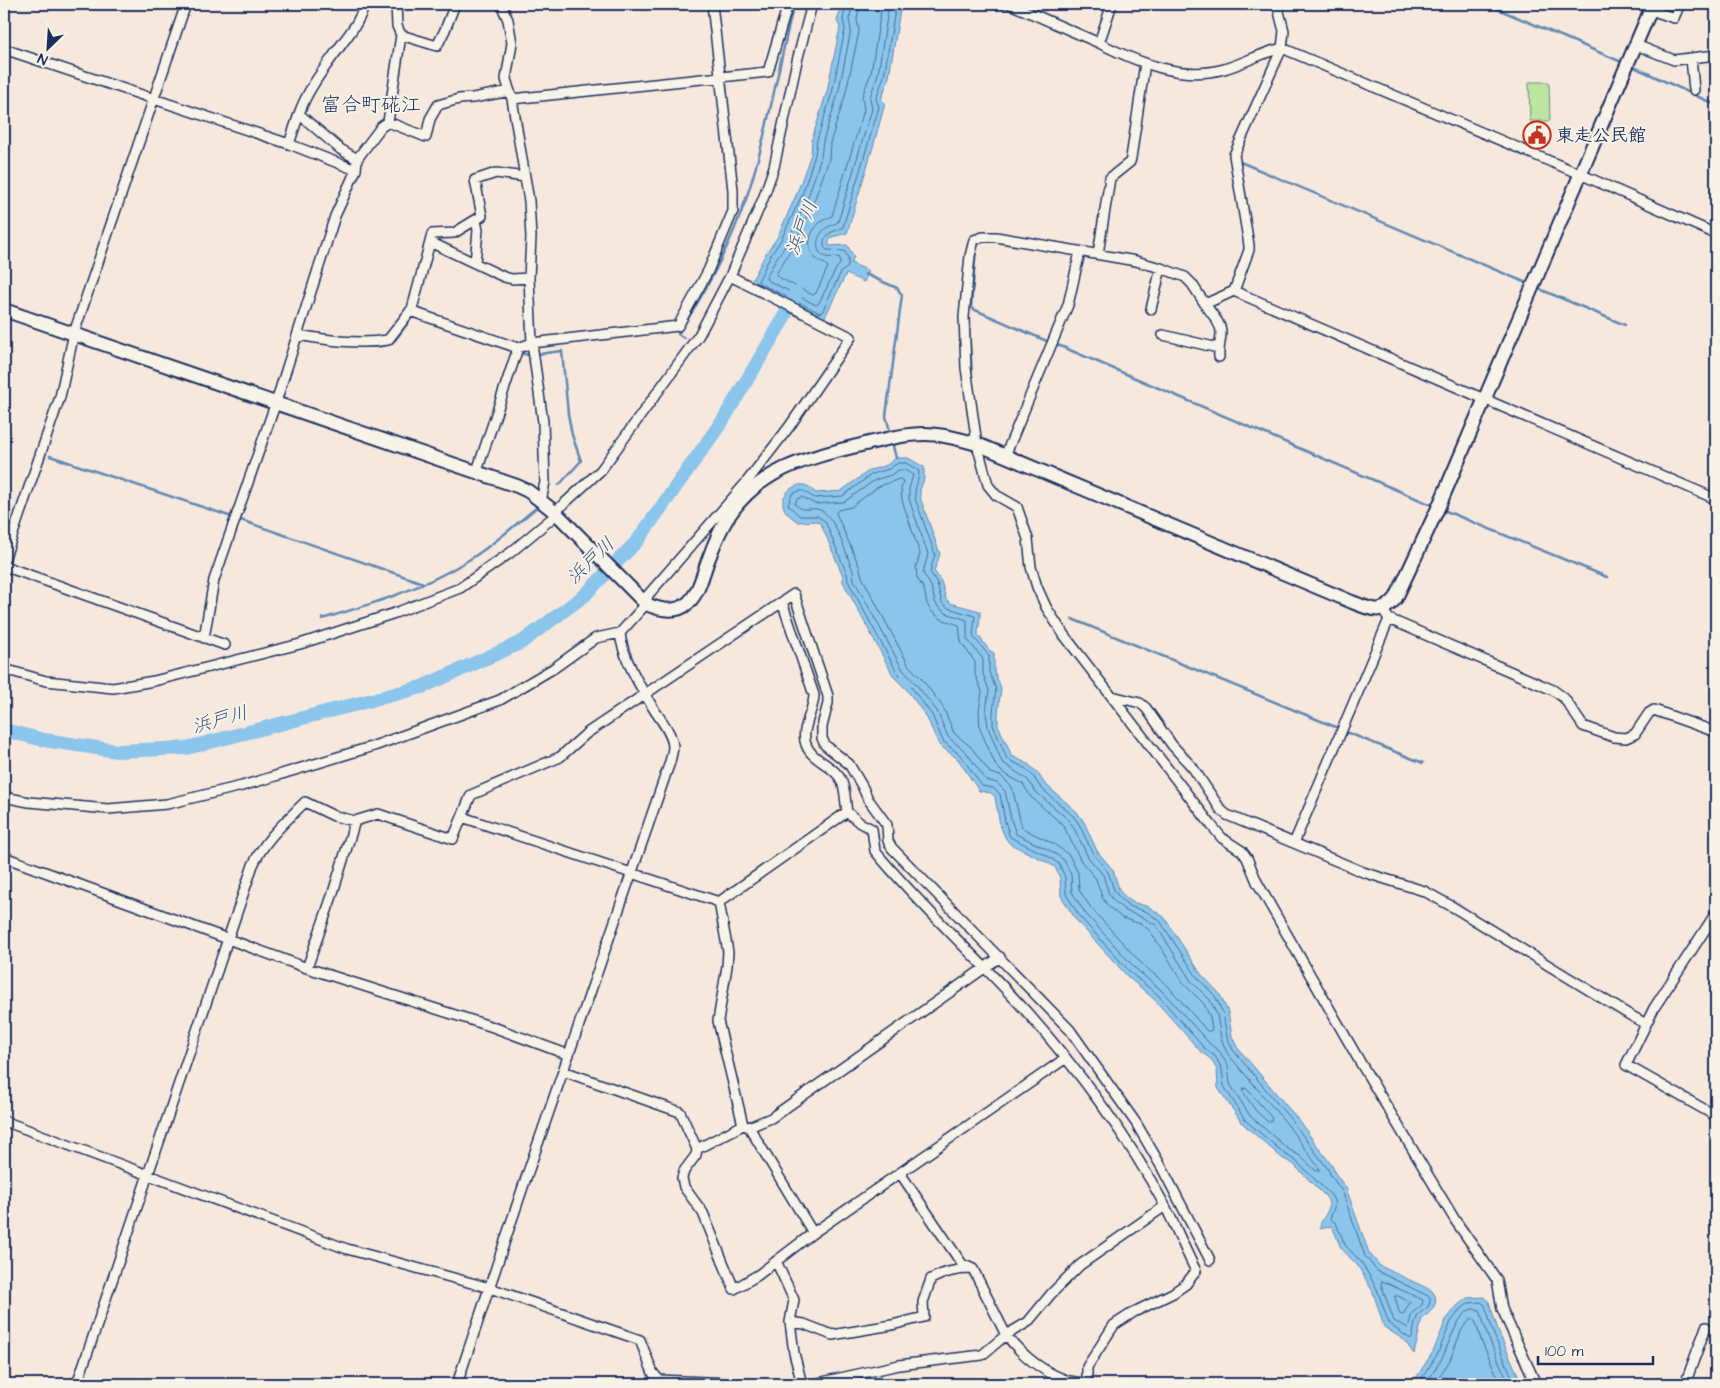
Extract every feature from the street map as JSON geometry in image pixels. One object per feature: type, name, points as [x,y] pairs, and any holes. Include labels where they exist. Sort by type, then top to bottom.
[{"type":"street","points":[[4,560],[60,397],[74,333],[186,4]]},
{"type":"street","points":[[289,144],[303,102],[361,18],[365,4]]},
{"type":"street","points":[[204,638],[214,580],[276,402],[335,216],[356,170],[357,159],[381,127],[388,122],[401,35],[397,26],[396,4]]},
{"type":"street","points":[[401,35],[437,46],[446,30],[455,4]]},
{"type":"street","points":[[501,4],[508,20],[512,43],[506,79],[511,95],[529,201],[531,237],[529,278],[532,343],[544,422],[545,482],[541,500]]},
{"type":"street","points":[[410,311],[518,348],[532,343],[678,326],[708,271],[733,211],[733,190],[712,4]]},
{"type":"street","points":[[388,122],[426,137],[430,119],[438,105],[459,99],[768,72],[788,4]]},
{"type":"street","points":[[4,669],[46,681],[113,688],[163,679],[300,644],[395,613],[460,588],[510,553],[601,470],[699,335],[730,276],[763,199],[774,167],[796,61],[812,4]]},
{"type":"street","points":[[1010,4],[1122,54],[1145,63],[1183,72],[1204,72],[1222,69],[1266,52],[1282,48],[1580,174],[1716,234]]},
{"type":"street","points":[[1099,43],[1112,4]]},
{"type":"street","points":[[1205,304],[1234,291],[1249,250],[1234,155],[1282,48],[1284,31],[1277,4]]},
{"type":"street","points":[[1294,843],[1386,614],[1396,598],[1438,510],[1652,7],[1674,18],[1680,4]]},
{"type":"street","points":[[1636,45],[1674,60],[1716,55]]},
{"type":"street","points":[[4,49],[289,144],[356,170]]},
{"type":"street","points":[[1691,58],[1694,90]]},
{"type":"street","points":[[1098,254],[1110,178],[1130,162],[1131,158],[1145,63]]},
{"type":"street","points":[[299,114],[333,143],[357,159]]},
{"type":"street","points":[[298,335],[320,339],[371,343],[388,340],[410,311],[432,234],[454,233],[482,216],[475,180],[496,173],[525,176]]},
{"type":"street","points":[[475,263],[478,230],[476,221]]},
{"type":"street","points":[[1163,334],[1218,353],[1222,332],[1220,327],[1192,284],[1185,278],[1161,268],[1136,261],[1098,254],[996,237],[983,237],[974,240],[970,256],[964,317],[966,368],[977,444],[988,485],[996,495],[1016,507],[1028,539],[1031,567],[1037,587],[1046,607],[1064,635],[1222,838],[1248,858],[1257,882],[1355,1054],[1455,1220],[1497,1280],[1502,1309],[1536,1384]]},
{"type":"street","points":[[430,242],[504,277],[512,279],[529,278]]},
{"type":"street","points":[[1005,456],[1068,305],[1080,252]]},
{"type":"street","points":[[1151,309],[1161,268]]},
{"type":"street","points":[[4,797],[29,802],[108,809],[167,804],[242,786],[374,746],[500,700],[554,668],[596,638],[617,633],[641,599],[648,594],[745,484],[778,442],[851,337],[730,276]]},
{"type":"street","points":[[1234,291],[1716,499]]},
{"type":"street","points":[[4,310],[517,486],[541,500],[556,513],[641,599],[661,609],[677,609],[690,602],[698,589],[715,542],[725,522],[743,499],[766,478],[782,468],[806,459],[874,441],[902,435],[936,434],[977,444],[1325,591],[1386,614],[1553,690],[1564,698],[1584,726],[1614,738],[1626,738],[1635,734],[1649,713],[1654,710],[1716,732]]},
{"type":"street","points":[[477,472],[518,348]]},
{"type":"street","points":[[4,566],[224,645]]},
{"type":"street","points":[[77,1384],[242,898],[261,849],[305,802],[334,816],[355,821],[378,814],[453,839],[470,795],[560,757],[587,733],[794,594],[828,696],[822,727],[822,738],[825,744],[849,764],[867,797],[887,826],[888,841],[892,848],[1070,1030],[1136,1123],[1161,1166],[1210,1260]]},
{"type":"street","points":[[782,602],[814,695],[814,705],[805,732],[806,745],[815,757],[833,770],[840,778],[847,812],[872,830],[875,851],[1024,1009],[1066,1058],[1132,1149],[1165,1206],[1196,1271],[1186,1284],[1173,1293],[1134,1312],[1114,1325],[1087,1367],[1088,1384],[1069,1381],[1050,1373],[1029,1359],[1006,1336],[973,1269],[962,1264],[900,1173]]},
{"type":"street","points":[[457,1384],[670,762],[673,746],[669,733],[645,695],[617,633]]},
{"type":"street","points":[[1112,696],[1140,703],[1146,708],[1172,745],[1193,768],[1221,810],[1227,815],[1363,872],[1424,891],[1646,1024]]},
{"type":"street","points":[[719,902],[847,812]]},
{"type":"street","points":[[462,817],[719,902]]},
{"type":"street","points":[[307,968],[355,821]]},
{"type":"street","points":[[4,857],[307,968],[493,1027],[569,1055]]},
{"type":"street","points":[[719,902],[728,952],[718,1021],[746,1126],[813,1234]]},
{"type":"street","points":[[1716,913],[1654,1008],[1626,1065],[1716,1116]]},
{"type":"street","points":[[697,1148],[746,1126],[771,1118],[1000,957]]},
{"type":"street","points":[[563,1071],[680,1112],[697,1148],[696,1155],[684,1171],[682,1178],[684,1187],[706,1220],[734,1289],[776,1262],[813,1234],[1066,1058]]},
{"type":"street","points":[[4,1121],[347,1249],[490,1288],[640,1340],[653,1373],[659,1380],[753,1384]]},
{"type":"street","points":[[813,1384],[899,1365],[982,1355],[1028,1322],[1051,1294],[1080,1265],[1165,1206]]},
{"type":"street","points":[[776,1262],[794,1300],[790,1322],[794,1353],[802,1384]]},
{"type":"street","points":[[790,1322],[804,1324],[832,1335],[911,1322],[924,1317],[923,1302],[931,1279],[956,1269],[973,1269]]},
{"type":"street","points":[[1685,1384],[1706,1327]]},
{"type":"green space","points":[[1529,82],[1549,82],[1550,121],[1530,121]]},
{"type":"water","points":[[842,4],[901,4],[889,77],[881,100],[885,103],[847,233],[832,237],[829,241],[829,246],[847,245],[854,257],[851,263],[869,271],[864,282],[846,274],[823,321],[750,284],[766,253],[777,238],[797,193],[811,154],[812,139],[827,91],[840,27],[837,21]]},
{"type":"water","points":[[896,458],[908,458],[924,467],[924,479],[920,490],[920,497],[940,554],[934,571],[941,581],[946,599],[950,603],[980,611],[978,635],[989,650],[994,653],[994,671],[1001,688],[998,725],[1012,756],[1028,764],[1038,773],[1044,783],[1077,812],[1084,822],[1097,851],[1113,870],[1122,894],[1132,902],[1149,907],[1164,917],[1201,974],[1219,993],[1228,1012],[1232,1036],[1237,1047],[1296,1117],[1346,1188],[1369,1253],[1380,1266],[1431,1290],[1434,1294],[1436,1302],[1429,1313],[1422,1319],[1414,1354],[1404,1340],[1384,1327],[1373,1292],[1358,1266],[1341,1248],[1332,1226],[1320,1229],[1329,1206],[1326,1197],[1293,1164],[1282,1158],[1242,1123],[1218,1088],[1217,1070],[1211,1059],[1201,1052],[1154,999],[1129,978],[1076,920],[1061,896],[1060,878],[1055,867],[1010,844],[1006,839],[1001,828],[995,797],[991,793],[979,791],[958,759],[939,745],[927,718],[907,690],[894,677],[843,582],[843,576],[821,524],[816,521],[798,522],[785,510],[783,499],[793,487],[802,485],[816,493],[841,491],[870,470],[887,465]]},
{"type":"water","points":[[1485,1297],[1489,1302],[1499,1333],[1519,1377],[1520,1384],[1412,1384],[1433,1352],[1446,1320],[1457,1306],[1467,1298]]},
{"type":"waterway","points":[[684,338],[678,334],[716,269],[746,199],[766,126],[794,4]]},
{"type":"waterway","points":[[1044,10],[1046,4]]},
{"type":"waterway","points":[[1486,4],[1624,63]]},
{"type":"waterway","points":[[1632,66],[1716,105]]},
{"type":"waterway","points":[[1238,161],[1529,284]]},
{"type":"waterway","points":[[972,377],[968,312],[971,307],[976,249]]},
{"type":"waterway","points":[[865,274],[897,288],[902,295],[886,416],[891,435]]},
{"type":"waterway","points":[[1537,288],[1625,325]]},
{"type":"waterway","name":"浜戸川","points":[[4,730],[44,740],[117,751],[187,748],[422,687],[522,642],[585,595],[638,540],[723,420],[781,323],[796,293]]},
{"type":"waterway","points":[[973,309],[1049,342]]},
{"type":"waterway","points":[[357,346],[387,345],[396,338],[414,315]]},
{"type":"waterway","points":[[304,341],[329,344]]},
{"type":"waterway","points":[[1058,345],[1434,506]]},
{"type":"waterway","points":[[538,354],[562,351],[568,414],[572,435],[581,461],[559,485]]},
{"type":"waterway","points":[[518,352],[528,355]]},
{"type":"waterway","points":[[892,442],[896,458]]},
{"type":"waterway","points":[[50,456],[232,517]]},
{"type":"waterway","points":[[322,619],[415,588],[450,571],[503,536],[537,507]]},
{"type":"waterway","points":[[1441,509],[1607,577]]},
{"type":"waterway","points":[[238,519],[423,583]]},
{"type":"waterway","points":[[1072,619],[1338,728]]},
{"type":"waterway","points":[[1346,732],[1423,763]]},
{"type":"place","name":"東走公民館","points":[[1537,135]]},
{"type":"district","name":"富合町硴江","points":[[371,105]]}]
